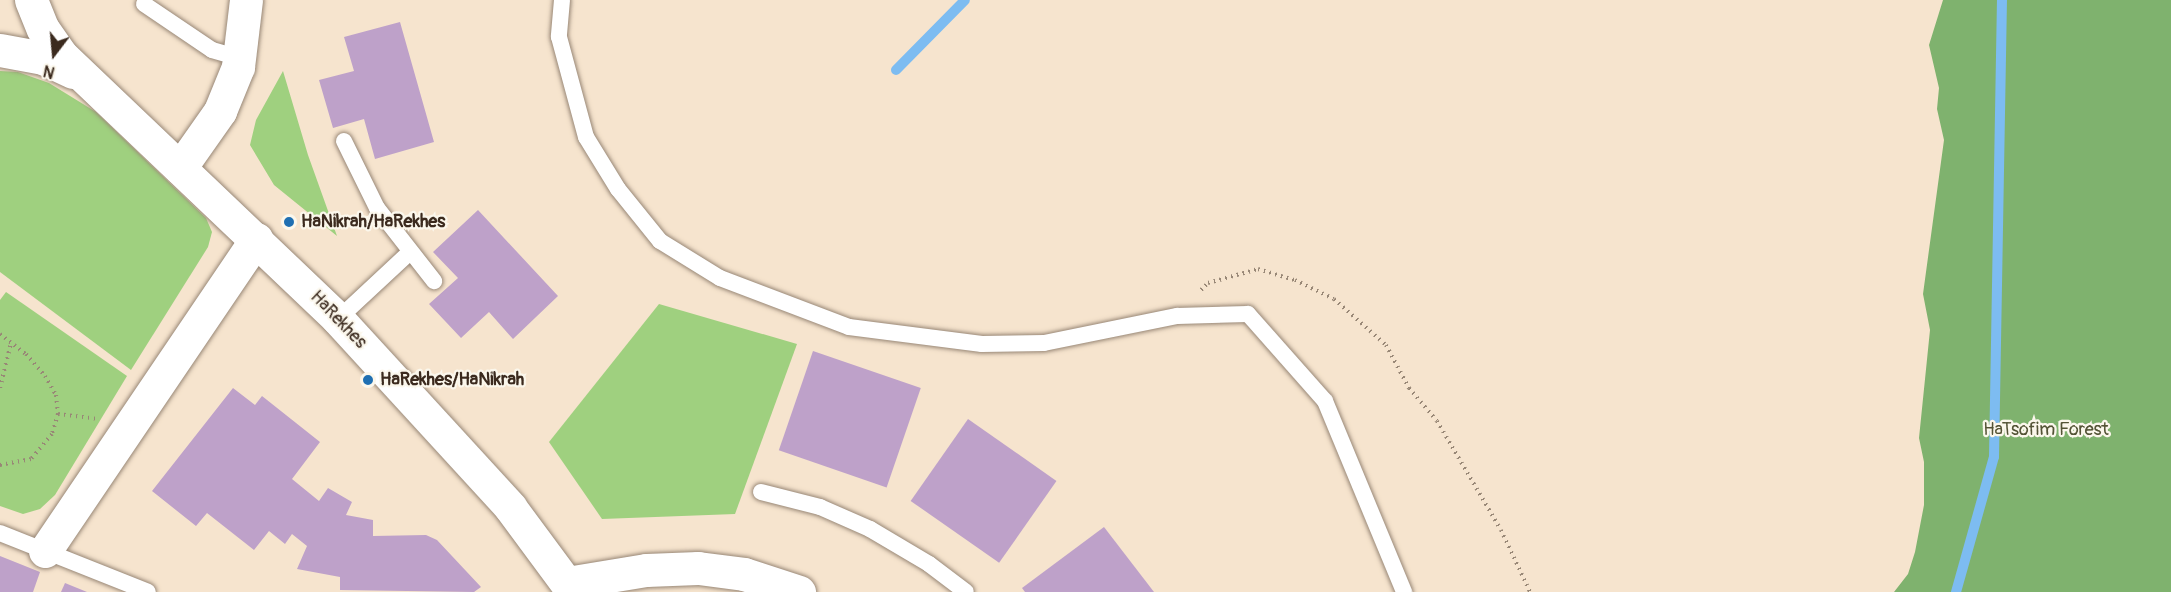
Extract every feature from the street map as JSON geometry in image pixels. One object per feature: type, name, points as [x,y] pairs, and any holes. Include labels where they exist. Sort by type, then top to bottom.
[{"type":"street","points":[[0,39],[16,20],[23,0]]},
{"type":"street","name":"HaRekhes","points":[[31,0],[43,29],[61,55],[338,319],[510,507],[570,588]]},
{"type":"street","points":[[180,168],[220,111],[240,58],[246,0]]},
{"type":"street","name":"HaRekhes","points":[[0,51],[43,58],[69,70],[104,95]]},
{"type":"street","points":[[45,551],[256,239]]},
{"type":"street","points":[[570,588],[646,570],[698,568],[744,574],[799,592]]},
{"type":"lane","points":[[562,0],[559,37],[586,137],[618,189],[660,241],[720,278],[849,327],[982,344],[1044,343],[1177,316],[1248,314],[1325,402],[1404,592]]},
{"type":"lane","points":[[144,4],[212,50],[240,58]]},
{"type":"lane","points":[[344,141],[377,208],[409,253],[434,281]]},
{"type":"lane","points":[[338,319],[409,253]]},
{"type":"lane","points":[[761,492],[820,507],[870,529],[929,564],[966,592]]},
{"type":"lane","points":[[0,533],[148,592]]},
{"type":"path","points":[[1177,316],[1208,283],[1258,269],[1295,280],[1334,299],[1386,345],[1409,388],[1437,421],[1501,530],[1530,592]]},
{"type":"path","points":[[0,334],[45,376],[56,395],[58,414],[52,434],[31,459],[0,465]]},
{"type":"path","points":[[0,388],[11,343]]},
{"type":"green space","name":"HaTsofim Forest","points":[[1943,0],[2171,0],[2171,592],[1894,592],[1908,574],[1915,552],[1924,505],[1924,462],[1919,438],[1930,330],[1923,294],[1944,140],[1937,109],[1939,88],[1929,45]]},
{"type":"green space","points":[[0,71],[18,72],[49,83],[96,112],[206,218],[212,232],[208,247],[131,370],[0,272]]},
{"type":"green space","points":[[283,71],[308,155],[337,236],[274,185],[250,145],[256,120]]},
{"type":"green space","points":[[6,292],[127,376],[55,495],[40,509],[23,514],[0,506],[0,300]]},
{"type":"green space","points":[[659,304],[797,344],[735,514],[602,519],[549,442]]},
{"type":"building","points":[[400,22],[434,142],[375,159],[364,119],[333,128],[319,80],[354,71],[344,37]]},
{"type":"building","points":[[478,210],[558,296],[513,339],[489,312],[461,338],[429,304],[458,278],[433,252]]},
{"type":"building","points":[[813,351],[921,388],[887,487],[779,450]]},
{"type":"building","points":[[233,388],[255,405],[262,396],[320,442],[292,479],[319,501],[328,488],[352,502],[346,515],[373,520],[373,536],[426,535],[437,540],[481,587],[474,592],[340,590],[340,577],[297,569],[307,546],[292,534],[285,544],[269,531],[254,550],[207,513],[196,526],[152,491]]},
{"type":"building","points":[[968,419],[1056,481],[999,563],[911,501]]},
{"type":"building","points":[[1104,527],[1154,592],[1025,592],[1022,588]]},
{"type":"building","points":[[0,556],[40,572],[33,592],[0,592]]},
{"type":"building","points":[[65,583],[87,592],[61,592]]},
{"type":"waterway","points":[[896,70],[965,0]]},
{"type":"waterway","points":[[1956,592],[1994,457],[2002,0]]},
{"type":"place","name":"HaNikrah/HaRekhes","points":[[289,222]]},
{"type":"place","name":"HaRekhes/HaNikrah","points":[[368,380]]}]
